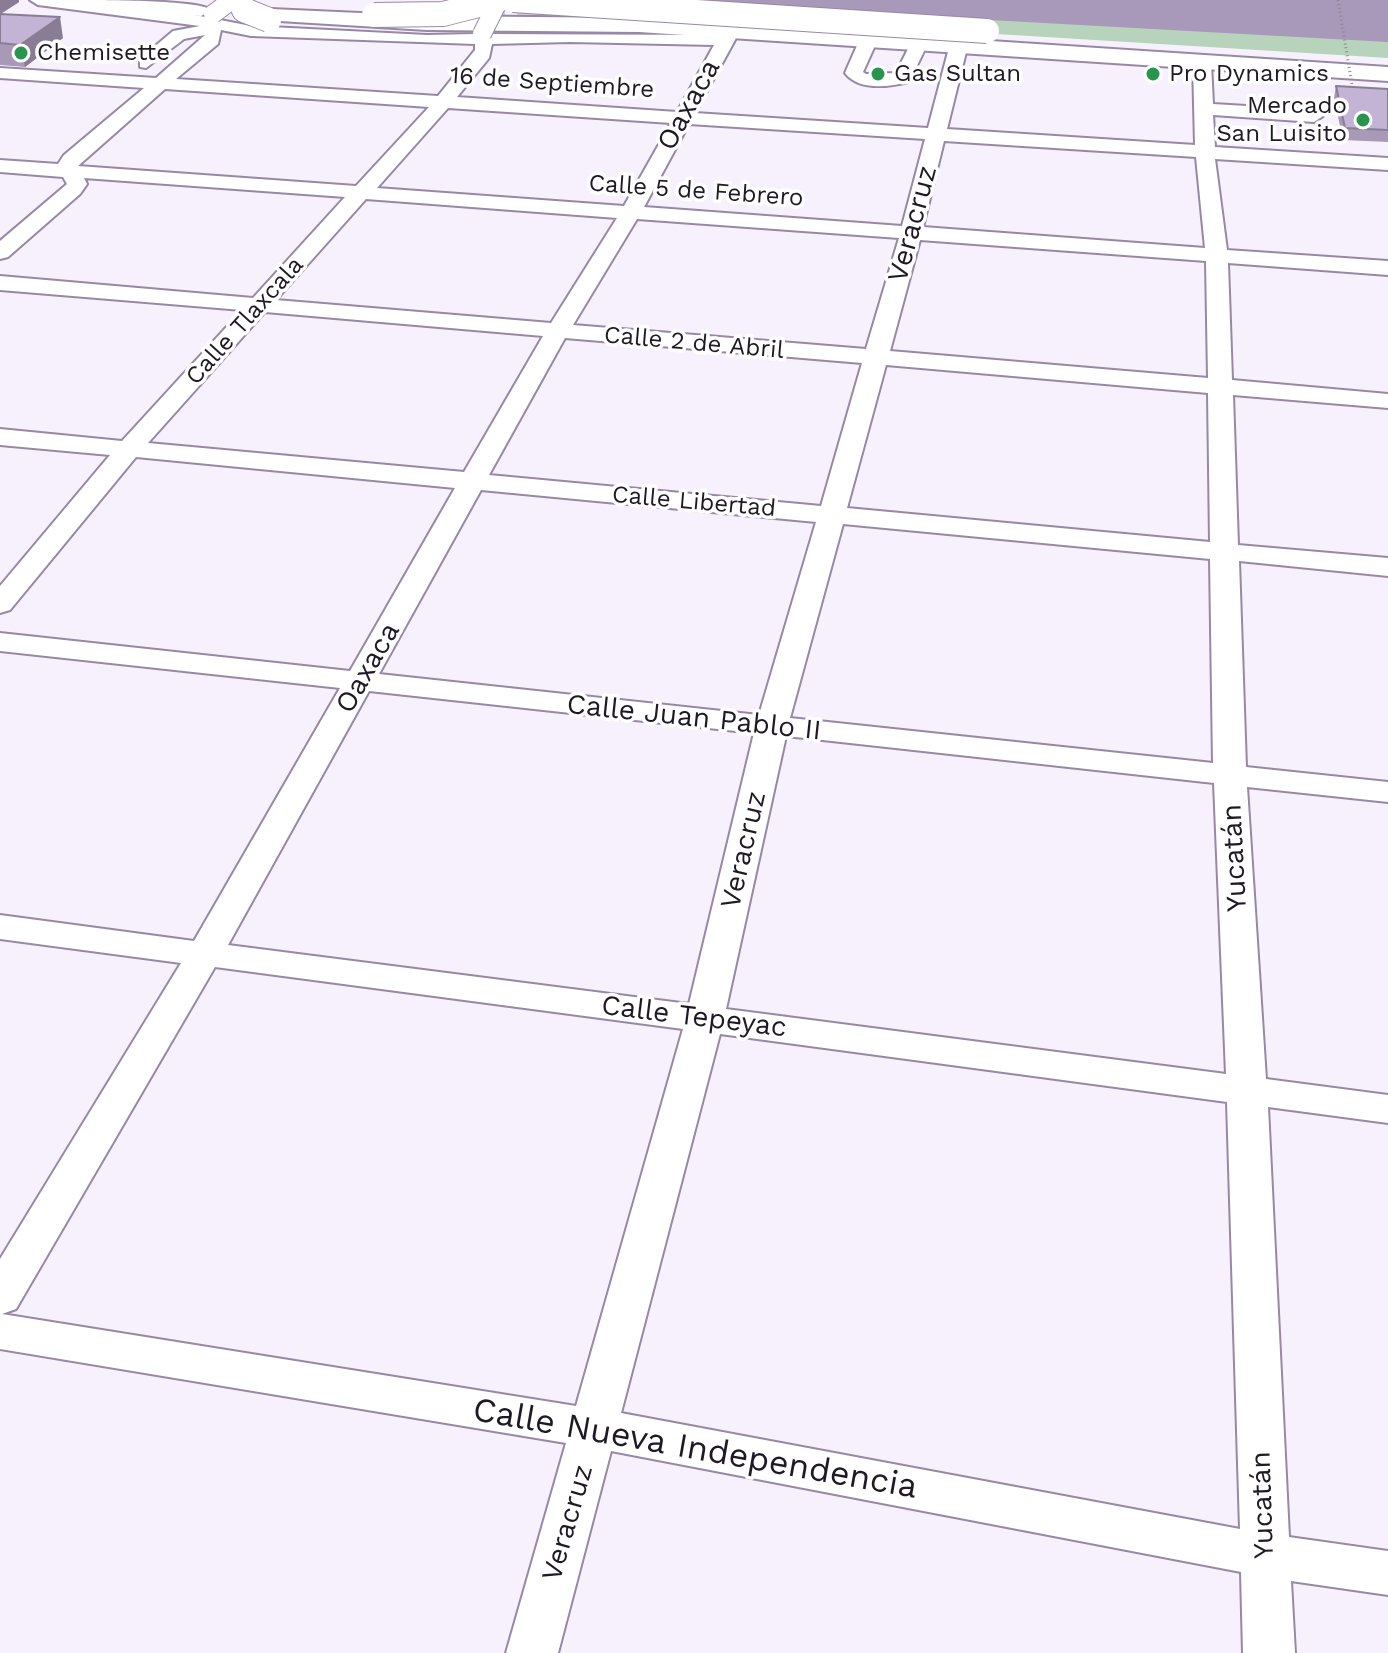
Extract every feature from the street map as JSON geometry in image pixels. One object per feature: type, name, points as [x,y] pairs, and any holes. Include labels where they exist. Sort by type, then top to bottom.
[{"type":"highway","points":[[90,0],[213,13]]},
{"type":"highway","points":[[126,0],[213,13]]},
{"type":"highway","points":[[508,3],[802,29]]},
{"type":"highway","points":[[259,9],[374,15],[443,14],[508,3],[853,20],[1198,56]]},
{"type":"highway","points":[[259,9],[422,10]]},
{"type":"highway","points":[[259,9],[427,23],[624,25],[958,48],[1198,56]]},
{"type":"highway","points":[[259,9],[404,29],[727,38],[764,34]]},
{"type":"highway","points":[[563,17],[802,29],[1385,67]]},
{"type":"street","points":[[34,3],[213,13],[251,31],[427,40],[482,36],[727,38]]},
{"type":"street","name":"Calle Tlaxcala","points":[[0,604],[129,449],[443,102],[480,58],[484,50],[482,36],[508,3]]},
{"type":"street","points":[[146,63],[179,35],[213,13]]},
{"type":"street","points":[[0,252],[73,190],[77,184],[70,171],[71,159],[212,40],[213,13]]},
{"type":"street","name":"Oaxaca","points":[[0,1297],[204,955],[557,332],[631,212],[680,118],[727,38]]},
{"type":"street","points":[[868,41],[857,65],[856,77],[874,80],[903,78],[918,45]]},
{"type":"street","name":"Veracruz","points":[[532,1653],[705,1018],[772,726],[911,233],[958,48]]},
{"type":"street","name":"Yucatán","points":[[1198,56],[1217,257],[1230,775],[1247,1091],[1269,1653]]},
{"type":"street","points":[[908,68],[953,71]]},
{"type":"street","name":"16 de Septiembre","points":[[0,73],[1388,164]]},
{"type":"street","points":[[1204,109],[1314,116]]},
{"type":"street","name":"Calle 5 de Febrero","points":[[0,166],[1388,268]]},
{"type":"street","name":"Calle 2 de Abril","points":[[0,283],[1388,401]]},
{"type":"street","name":"Calle Libertad","points":[[0,437],[1388,567]]},
{"type":"street","name":"Calle Juan Pablo II","points":[[0,642],[1388,792]]},
{"type":"street","name":"Calle Tepeyac","points":[[0,927],[1388,1109]]},
{"type":"street","name":"Calle Nueva Independencia","points":[[0,1331],[595,1428],[1264,1555],[1388,1573]]},
{"type":"path","points":[[1338,0],[1352,85]]},
{"type":"green space","points":[[443,0],[1388,0],[1388,58]]},
{"type":"shaded area","points":[[628,0],[1388,0],[1388,42]]},
{"type":"building","points":[[0,14],[60,17],[20,45],[0,43]]},
{"type":"building","name":"Mercado San Luisito","points":[[1336,86],[1388,89],[1388,130],[1345,128]]},
{"type":"tunnel","points":[[445,11],[563,17]]},
{"type":"place","name":"Chemisette","points":[[21,53]]},
{"type":"place","name":"Gas Sultan","points":[[878,74]]},
{"type":"place","name":"Pro Dynamics","points":[[1153,74]]},
{"type":"place","name":"Mercado San Luisito","points":[[1363,120]]}]
